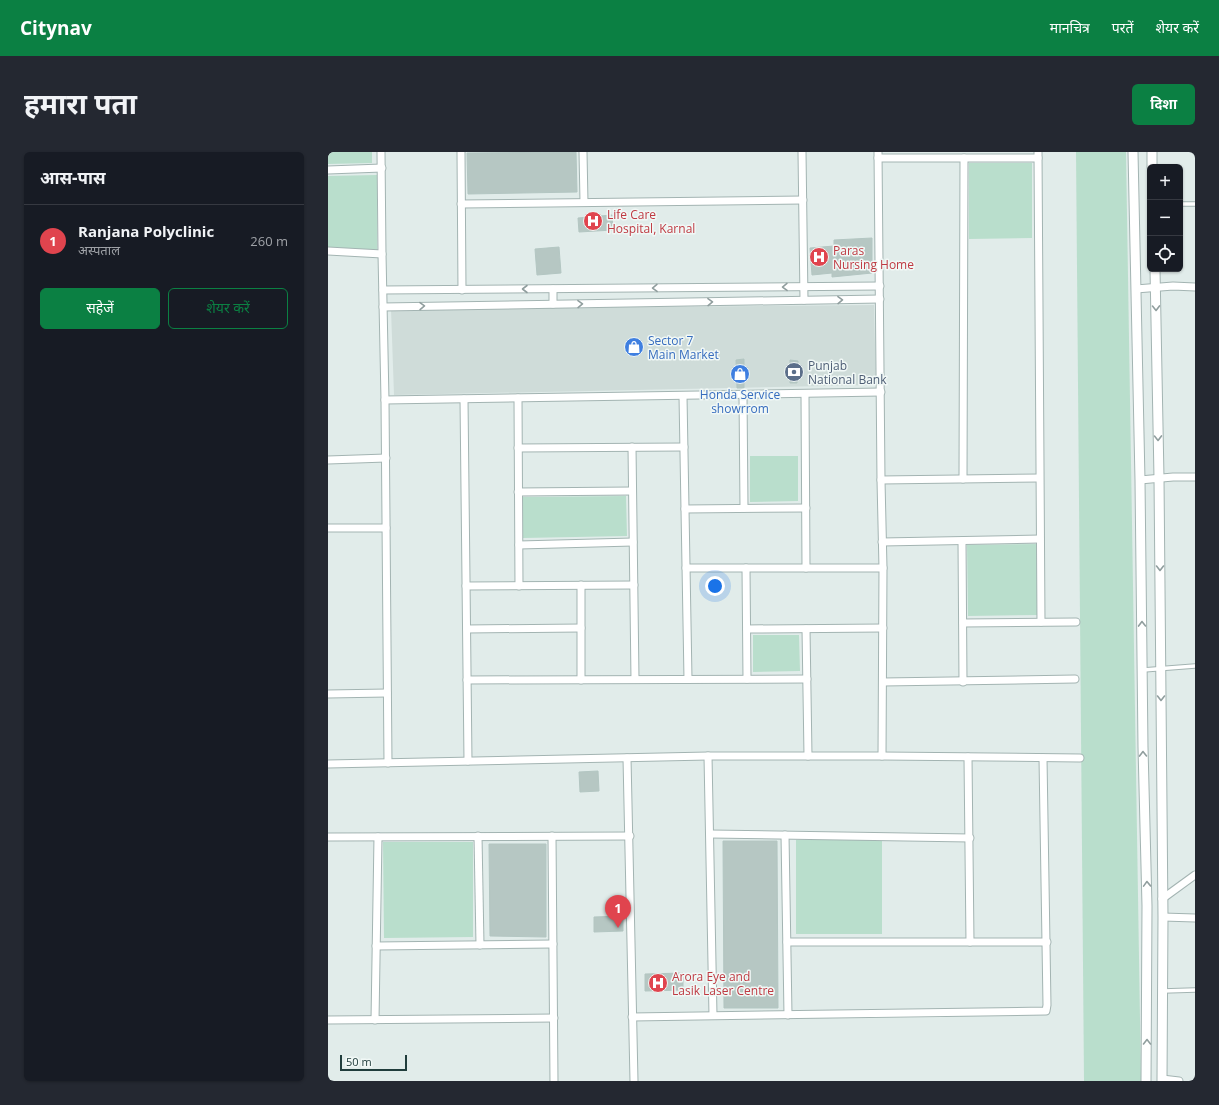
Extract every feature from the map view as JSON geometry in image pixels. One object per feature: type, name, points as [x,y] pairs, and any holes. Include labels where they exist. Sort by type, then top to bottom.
[{"type":"street","points":[[382,152],[388,763]]},
{"type":"street","points":[[460,152],[462,290]]},
{"type":"street","points":[[583,152],[584,202]]},
{"type":"street","points":[[802,152],[804,300]]},
{"type":"street","points":[[1133,152],[1147,906],[1146,1081]]},
{"type":"street","points":[[1152,152],[1152,164]]},
{"type":"street","points":[[882,756],[883,568],[878,155],[964,158],[1038,155],[1041,622]]},
{"type":"street","points":[[963,479],[964,158]]},
{"type":"street","points":[[328,170],[382,168]]},
{"type":"street","points":[[461,204],[803,200]]},
{"type":"street","points":[[328,251],[382,254]]},
{"type":"street","points":[[1155,272],[1159,478],[1162,1080],[1179,1081]]},
{"type":"street","points":[[383,290],[880,286]]},
{"type":"street","points":[[1136,289],[1156,286],[1195,287]]},
{"type":"street","points":[[686,288],[686,302]]},
{"type":"street","points":[[553,289],[553,304]]},
{"type":"street","points":[[383,307],[880,299]]},
{"type":"street","points":[[385,400],[881,392]]},
{"type":"street","points":[[805,394],[806,568]]},
{"type":"street","points":[[743,395],[744,508]]},
{"type":"street","points":[[684,396],[688,679]]},
{"type":"street","points":[[518,398],[519,586]]},
{"type":"street","points":[[464,399],[468,761]]},
{"type":"street","points":[[632,447],[635,680]]},
{"type":"street","points":[[518,448],[684,447]]},
{"type":"street","points":[[328,460],[386,458]]},
{"type":"street","points":[[881,480],[1039,478]]},
{"type":"street","points":[[1140,480],[1159,478],[1195,478]]},
{"type":"street","points":[[518,492],[632,491]]},
{"type":"street","points":[[685,509],[806,508]]},
{"type":"street","points":[[328,528],[386,528]]},
{"type":"street","points":[[882,542],[1040,539]]},
{"type":"street","points":[[962,541],[964,682]]},
{"type":"street","points":[[518,545],[633,542]]},
{"type":"street","points":[[686,568],[883,568]]},
{"type":"street","points":[[746,568],[747,679]]},
{"type":"street","points":[[581,585],[581,680]]},
{"type":"street","points":[[466,586],[634,585]]},
{"type":"street","points":[[963,623],[1076,622]]},
{"type":"street","points":[[466,629],[581,628]]},
{"type":"street","points":[[747,629],[883,628]]},
{"type":"street","points":[[806,629],[808,756]]},
{"type":"street","points":[[467,680],[807,679]]},
{"type":"street","points":[[883,682],[1075,680]]},
{"type":"street","points":[[328,694],[387,693]]},
{"type":"street","points":[[708,756],[713,1015]]},
{"type":"street","points":[[328,764],[708,756],[1080,758]]},
{"type":"street","points":[[968,757],[970,942]]},
{"type":"street","points":[[628,758],[634,1081]]},
{"type":"street","points":[[632,1017],[1046,1011],[1047,942],[1043,758]]},
{"type":"street","points":[[710,834],[970,838]]},
{"type":"street","points":[[784,835],[788,1015]]},
{"type":"street","points":[[375,1020],[378,836]]},
{"type":"street","points":[[478,836],[480,945]]},
{"type":"street","points":[[552,836],[554,1081]]},
{"type":"street","points":[[328,837],[630,836]]},
{"type":"street","points":[[1147,906],[1162,902],[1195,875]]},
{"type":"street","points":[[1162,917],[1195,918]]},
{"type":"street","points":[[787,942],[1047,942]]},
{"type":"street","points":[[376,946],[553,944]]},
{"type":"street","points":[[328,1020],[554,1018]]},
{"type":"lane","points":[[1183,204],[1195,204]]},
{"type":"lane","points":[[1142,670],[1195,666]]},
{"type":"lane","points":[[1162,991],[1195,990]]},
{"type":"shaded area","name":"Sector 7 Main Market","points":[[874,305],[876,385],[394,395],[391,309]]},
{"type":"green space","points":[[328,152],[372,152],[372,163],[328,164]]},
{"type":"green space","points":[[1076,152],[1126,152],[1141,1081],[1084,1081]]},
{"type":"green space","points":[[969,163],[1032,163],[1032,238],[969,239]]},
{"type":"green space","points":[[377,175],[377,250],[328,247],[328,176]]},
{"type":"green space","points":[[750,456],[798,456],[798,501],[750,502]]},
{"type":"green space","points":[[626,496],[627,536],[523,538],[523,497]]},
{"type":"green space","points":[[1038,544],[1039,615],[968,616],[967,545]]},
{"type":"green space","points":[[753,635],[799,635],[800,671],[753,672]]},
{"type":"green space","points":[[796,840],[882,840],[882,934],[796,934]]},
{"type":"green space","points":[[383,842],[473,842],[473,937],[384,938]]},
{"type":"building","points":[[576,152],[577,192],[468,194],[467,153]]},
{"type":"building","points":[[612,215],[613,230],[579,232],[578,218]]},
{"type":"building","points":[[872,238],[872,273],[832,277],[832,273],[812,275],[810,248],[834,246],[834,240]]},
{"type":"building","points":[[559,247],[561,273],[537,275],[535,249]]},
{"type":"building","name":"Honda Service showrrom","points":[[744,359],[744,388],[737,388],[736,360]]},
{"type":"building","name":"Punjab National Bank","points":[[790,360],[798,361],[797,383],[790,383]]},
{"type":"building","points":[[598,771],[599,791],[580,792],[579,772]]},
{"type":"building","points":[[723,841],[777,841],[778,1008],[724,1008]]},
{"type":"building","points":[[489,844],[546,844],[546,937],[490,936]]},
{"type":"building","points":[[623,916],[623,931],[594,932],[594,917]]},
{"type":"building","points":[[683,973],[683,990],[645,991],[645,974]]},
{"type":"place","name":"Life Care Hospital, Karnal","points":[[593,221]]},
{"type":"place","name":"Paras Nursing Home","points":[[819,257]]},
{"type":"place","name":"Sector 7 Main Market","points":[[634,347]]},
{"type":"place","name":"Punjab National Bank","points":[[794,372]]},
{"type":"place","name":"Honda Service showrrom","points":[[740,374]]},
{"type":"place","name":"Ranjana Polyclinic","points":[[618,928]]},
{"type":"place","name":"Arora Eye and Lasik Laser Centre","points":[[658,983]]}]
